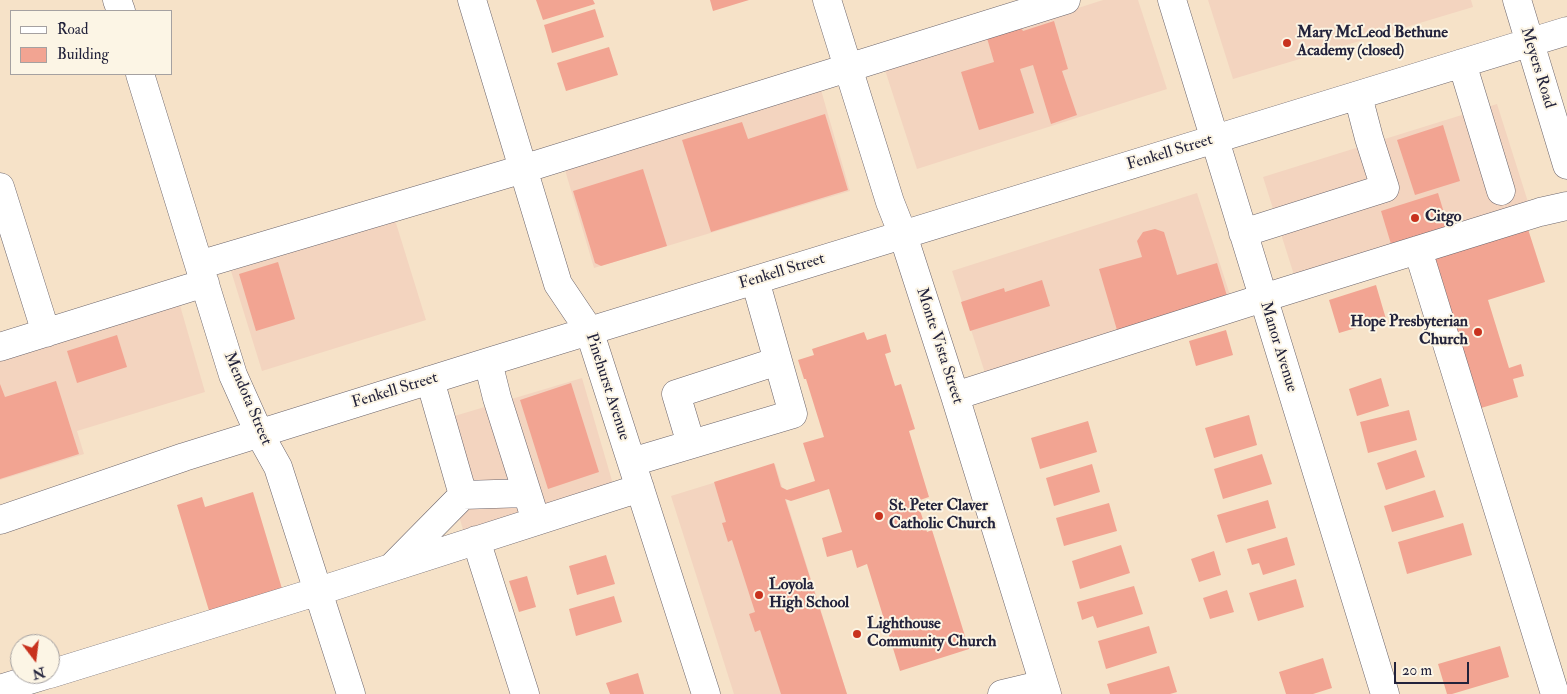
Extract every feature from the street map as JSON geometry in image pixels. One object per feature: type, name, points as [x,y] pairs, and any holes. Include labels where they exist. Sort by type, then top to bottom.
[{"type":"street","name":"Pinehurst Avenue","points":[[472,0],[558,284],[589,330],[706,694]]},
{"type":"street","name":"Monte Vista Street","points":[[827,0],[890,202],[903,235],[955,396],[1045,689]]},
{"type":"street","points":[[0,347],[46,333],[202,274],[523,169],[1066,0]]},
{"type":"street","name":"Manor Avenue","points":[[1172,0],[1385,694]]},
{"type":"street","name":"Meyers Road","points":[[1516,0],[1529,42],[1561,126],[1567,165]]},
{"type":"street","name":"Fenkell Street","points":[[0,520],[184,457],[589,330],[1567,31]]},
{"type":"street","points":[[1462,63],[1501,191]]},
{"type":"street","name":"Mendota Street","points":[[140,75],[232,375],[259,434],[278,467],[351,694]]},
{"type":"street","points":[[1243,233],[1385,188],[1358,96]]},
{"type":"street","points":[[0,187],[46,333]]},
{"type":"street","points":[[955,396],[1540,212],[1567,206]]},
{"type":"street","points":[[1418,250],[1555,694]]},
{"type":"street","points":[[632,462],[793,414],[755,280]]},
{"type":"street","points":[[488,362],[536,522]]},
{"type":"street","points":[[690,444],[676,394],[778,362]]},
{"type":"street","points":[[430,380],[463,496]]},
{"type":"street","points":[[60,671],[319,591],[640,488]]},
{"type":"street","points":[[390,568],[463,496],[527,493]]},
{"type":"street","points":[[476,540],[525,694]]},
{"type":"street","points":[[0,689],[16,684]]},
{"type":"street","points":[[1002,694],[1045,689]]},
{"type":"shaded area","points":[[1103,0],[1138,0],[1167,89],[917,169],[885,70]]},
{"type":"shaded area","name":"Mary McLeod Bethune Academy (closed)","points":[[1208,0],[1471,0],[1473,7],[1233,79]]},
{"type":"shaded area","points":[[821,90],[850,191],[594,268],[565,170]]},
{"type":"shaded area","points":[[1497,104],[1528,202],[1294,275],[1263,177]]},
{"type":"shaded area","points":[[1197,193],[1230,295],[985,373],[952,271]]},
{"type":"shaded area","points":[[395,220],[426,320],[262,371],[231,271]]},
{"type":"shaded area","points":[[179,302],[205,392],[77,431],[84,454],[0,480],[0,359]]},
{"type":"shaded area","points":[[582,378],[615,491],[465,536],[431,423]]},
{"type":"shaded area","name":"Loyola High School","points":[[775,464],[847,694],[734,694],[671,496]]},
{"type":"building","points":[[536,0],[593,0],[595,4],[543,20]]},
{"type":"building","points":[[710,0],[749,0],[713,11]]},
{"type":"building","points":[[595,9],[604,37],[552,53],[544,25]]},
{"type":"building","points":[[1054,21],[1068,69],[1062,71],[1077,115],[1051,124],[1033,65],[1020,69],[1034,113],[979,130],[961,72],[994,62],[987,38],[1021,28],[1023,31]]},
{"type":"building","points":[[609,47],[618,75],[566,91],[557,63]]},
{"type":"building","points":[[825,114],[848,190],[711,232],[682,140],[742,122],[748,139]]},
{"type":"building","points":[[1443,125],[1460,181],[1415,195],[1397,140]]},
{"type":"building","points":[[643,169],[667,246],[601,266],[595,263],[573,191]]},
{"type":"building","points":[[1438,193],[1448,226],[1391,244],[1381,211]]},
{"type":"building","name":"Hope Presbyterian Church","points":[[1527,226],[1545,282],[1488,300],[1509,368],[1521,364],[1524,376],[1513,379],[1518,397],[1481,408],[1434,255]]},
{"type":"building","points":[[1155,229],[1164,232],[1177,275],[1217,263],[1227,296],[1117,330],[1099,269],[1142,257],[1137,241],[1143,232]]},
{"type":"building","points":[[278,262],[295,319],[256,331],[239,274]]},
{"type":"building","points":[[1042,280],[1050,306],[970,331],[961,302],[1004,288],[1005,292]]},
{"type":"building","points":[[1376,285],[1386,319],[1339,333],[1329,300]]},
{"type":"building","points":[[1226,330],[1233,355],[1196,366],[1189,341]]},
{"type":"building","name":"St. Peter Claver Catholic Church","points":[[864,332],[867,340],[886,334],[891,352],[885,354],[895,386],[901,384],[915,429],[909,431],[929,497],[917,501],[927,532],[932,530],[969,649],[900,671],[867,564],[857,568],[852,550],[827,557],[822,538],[842,532],[829,489],[791,501],[785,499],[847,694],[781,694],[760,630],[755,632],[749,614],[755,612],[732,540],[728,542],[722,523],[726,522],[714,482],[774,463],[781,487],[787,490],[815,481],[803,443],[824,437],[806,379],[804,379],[798,360],[814,355],[812,349]]},
{"type":"building","points":[[117,335],[127,367],[77,383],[67,351]]},
{"type":"building","points":[[1381,378],[1389,406],[1357,416],[1349,389]]},
{"type":"building","points":[[56,381],[79,454],[0,479],[0,384],[5,397]]},
{"type":"building","points":[[571,383],[599,472],[548,489],[520,400]]},
{"type":"building","points":[[1409,410],[1417,440],[1368,453],[1360,422]]},
{"type":"building","points":[[1249,415],[1257,445],[1214,458],[1205,428]]},
{"type":"building","points":[[1088,421],[1097,452],[1040,469],[1031,438]]},
{"type":"building","points":[[1416,450],[1425,477],[1386,490],[1377,463]]},
{"type":"building","points":[[1262,454],[1272,484],[1223,499],[1214,469]]},
{"type":"building","points":[[1092,464],[1100,492],[1054,506],[1046,478]]},
{"type":"building","points":[[1435,490],[1444,517],[1392,532],[1384,506]]},
{"type":"building","points":[[253,492],[283,592],[210,614],[177,505],[202,497],[205,507]]},
{"type":"building","points":[[1268,500],[1276,528],[1226,543],[1217,515]]},
{"type":"building","points":[[1109,503],[1117,531],[1064,546],[1056,518]]},
{"type":"building","points":[[1463,523],[1472,555],[1407,574],[1398,542]]},
{"type":"building","points":[[1287,537],[1295,565],[1263,575],[1259,563],[1252,565],[1247,549]]},
{"type":"building","points":[[1121,545],[1130,573],[1080,589],[1072,561]]},
{"type":"building","points":[[1214,551],[1221,575],[1199,582],[1191,559]]},
{"type":"building","points":[[606,555],[615,584],[577,595],[569,566]]},
{"type":"building","points":[[527,576],[536,607],[519,612],[509,581]]},
{"type":"building","points":[[1296,579],[1304,607],[1258,621],[1249,593]]},
{"type":"building","points":[[1134,586],[1143,614],[1097,628],[1093,616],[1082,620],[1077,602]]},
{"type":"building","points":[[1227,590],[1234,612],[1210,619],[1203,598]]},
{"type":"building","points":[[614,596],[622,622],[576,636],[569,609]]},
{"type":"building","points":[[1149,626],[1157,653],[1106,669],[1098,641]]},
{"type":"building","points":[[1500,646],[1509,677],[1447,694],[1438,664]]},
{"type":"building","points":[[1323,658],[1332,688],[1313,694],[1286,694],[1279,672]]},
{"type":"building","points":[[1169,666],[1177,692],[1170,694],[1110,694],[1107,684]]},
{"type":"building","points":[[638,673],[644,694],[610,694],[606,683]]},
{"type":"place","name":"Mary McLeod Bethune Academy (closed)","points":[[1287,43]]},
{"type":"place","name":"Citgo","points":[[1415,218]]},
{"type":"place","name":"Hope Presbyterian Church","points":[[1478,332]]},
{"type":"place","name":"St. Peter Claver Catholic Church","points":[[879,516]]},
{"type":"place","name":"Loyola High School","points":[[759,595]]},
{"type":"place","name":"Lighthouse Community Church","points":[[857,634]]}]
